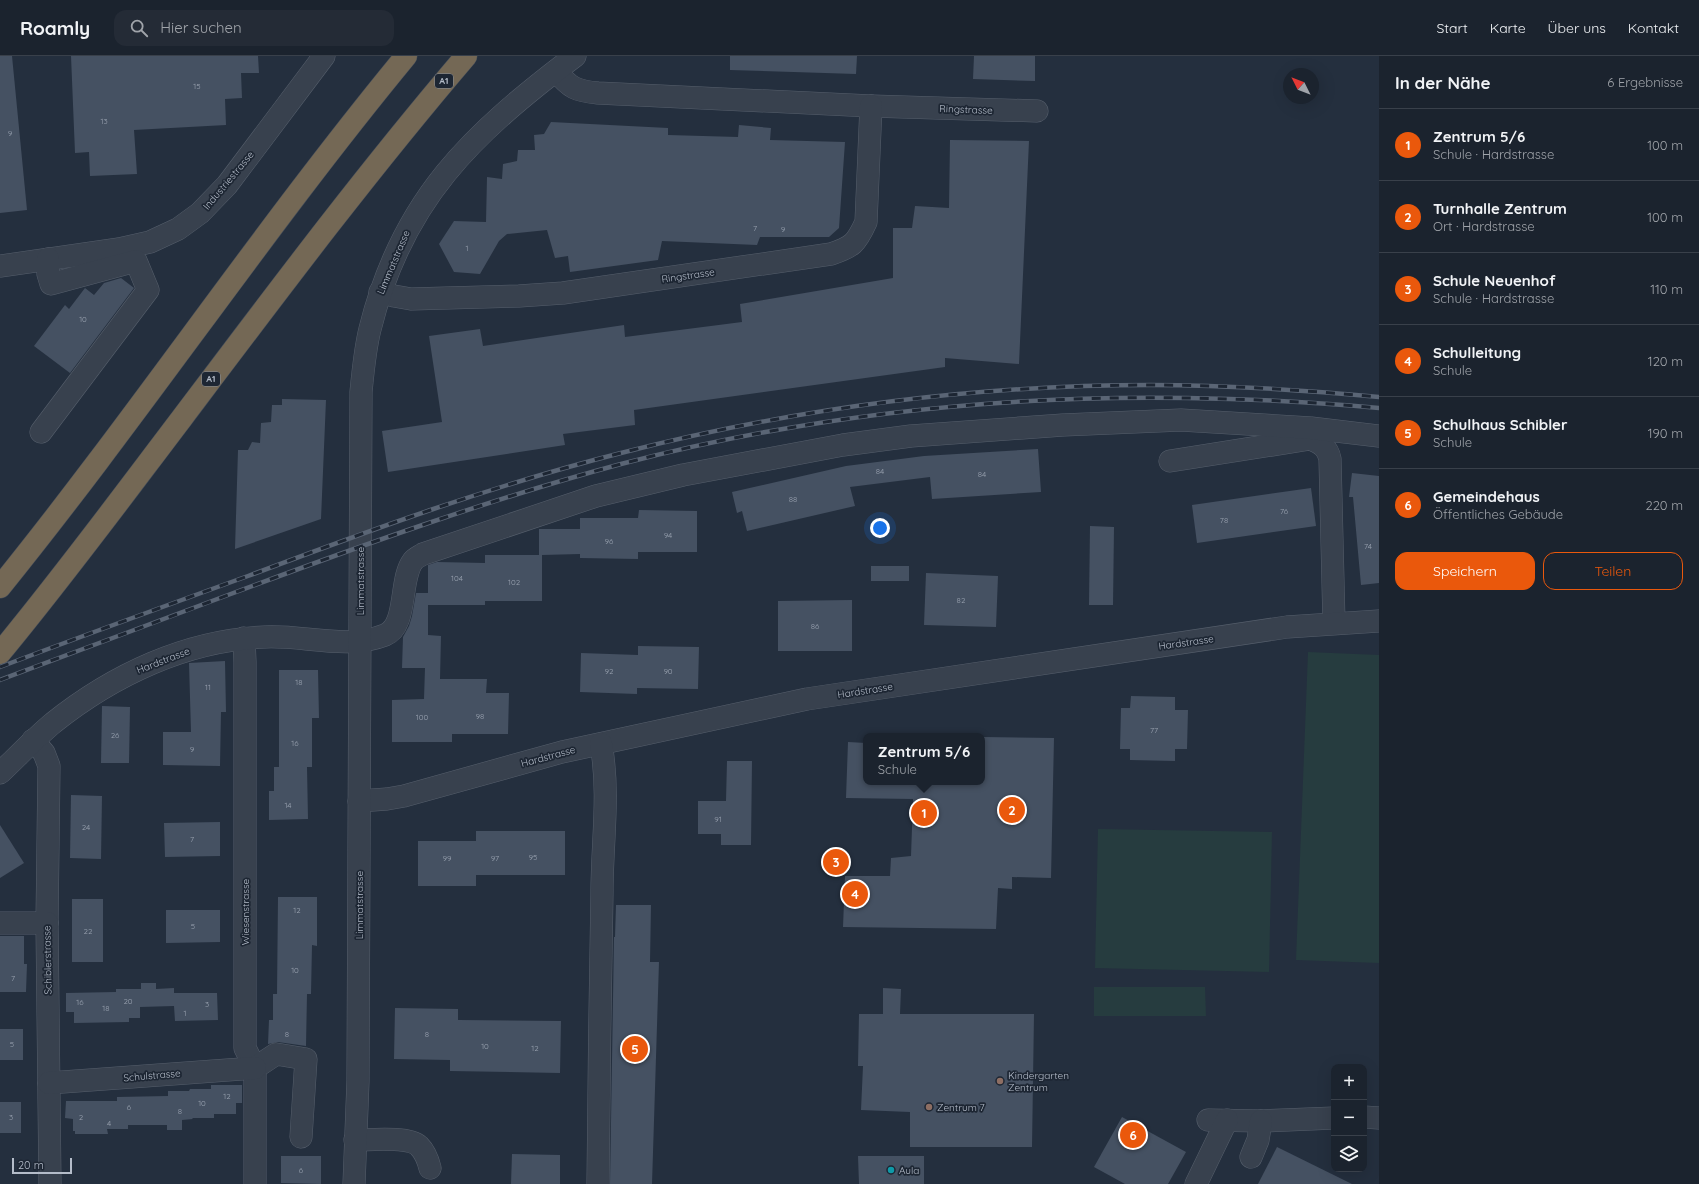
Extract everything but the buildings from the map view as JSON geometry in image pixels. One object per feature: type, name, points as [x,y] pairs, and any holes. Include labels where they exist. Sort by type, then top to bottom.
[{"type":"highway","points":[[0,588],[80,484],[308,179],[406,56]]},
{"type":"highway","name":"A1","points":[[0,652],[113,510],[342,206],[466,56]]},
{"type":"street","name":"Industriestrasse","points":[[0,266],[120,249],[150,242],[178,229],[200,213],[227,185],[324,56]]},
{"type":"street","name":"Limmatstrasse","points":[[354,1184],[358,1081],[361,392],[370,330],[380,292],[406,230],[422,203],[442,176],[487,128],[510,107],[575,56]]},
{"type":"street","name":"Ringstrasse","points":[[556,70],[570,86],[581,92],[871,106],[1037,111]]},
{"type":"street","name":"Ringstrasse","points":[[380,292],[394,296],[411,298],[519,296],[563,293],[831,254],[848,248],[859,237],[866,222],[871,106]]},
{"type":"street","points":[[41,432],[148,290],[136,261],[51,284],[48,274],[48,259]]},
{"type":"street","name":"Hardstrasse","points":[[0,773],[33,740],[78,704],[130,673],[184,650],[244,638],[266,637],[360,641],[387,634],[398,623],[408,569],[414,560],[423,554],[596,496],[683,475],[851,444],[911,436],[1063,425],[1181,420],[1311,428],[1379,436]]},
{"type":"street","points":[[1170,462],[1310,439],[1319,443],[1328,451],[1330,459],[1334,623]]},
{"type":"street","name":"Hardstrasse","points":[[359,801],[404,796],[562,752],[806,699],[1280,628],[1379,621]]},
{"type":"street","name":"Wiesenstrasse","points":[[244,638],[246,662],[245,1048],[255,1068],[255,1184]]},
{"type":"street","name":"Schiblerstrasse","points":[[33,740],[44,754],[49,766],[47,923],[50,1184]]},
{"type":"street","points":[[598,1184],[602,889],[606,817],[605,768],[601,744]]},
{"type":"street","points":[[0,923],[47,923]]},
{"type":"street","points":[[255,1068],[276,1054],[306,1059],[301,1136]]},
{"type":"street","name":"Schulstrasse","points":[[49,1083],[255,1068]]},
{"type":"street","points":[[1367,1117],[1379,1118]]},
{"type":"street","points":[[1196,1184],[1218,1120],[1261,1121],[1331,1118]]},
{"type":"street","points":[[1251,1157],[1260,1130],[1261,1121]]},
{"type":"street","points":[[355,1140],[408,1141],[418,1145],[427,1157],[430,1168]]},
{"type":"green space","points":[[1308,652],[1379,655],[1379,963],[1296,960]]},
{"type":"green space","points":[[1098,829],[1272,832],[1269,972],[1095,968]]},
{"type":"green space","points":[[1094,987],[1205,987],[1206,1016],[1094,1016]]},
{"type":"railway","points":[[0,667],[340,542],[479,494],[526,479],[621,453],[686,437],[751,424],[884,402],[1017,389],[1084,386],[1151,385],[1236,387],[1379,397]]},
{"type":"railway","points":[[0,680],[325,559],[521,493],[621,464],[690,447],[760,433],[831,421],[901,412],[1044,400],[1211,398],[1307,402],[1379,408]]},
{"type":"place","name":"Turnhalle Zentrum","points":[[1012,810]]},
{"type":"place","name":"Zentrum 5/6","points":[[924,813]]},
{"type":"place","name":"Schule Neuenhof","points":[[836,862]]},
{"type":"place","name":"Schulleitung","points":[[855,894]]},
{"type":"place","name":"Schulhaus Schibler","points":[[635,1049]]},
{"type":"place","name":"Kindergarten Zentrum","points":[[1000,1081]]},
{"type":"place","name":"Zentrum 7","points":[[929,1107]]},
{"type":"place","name":"Gemeindehaus","points":[[1133,1135]]},
{"type":"place","name":"Aula","points":[[891,1170]]}]
